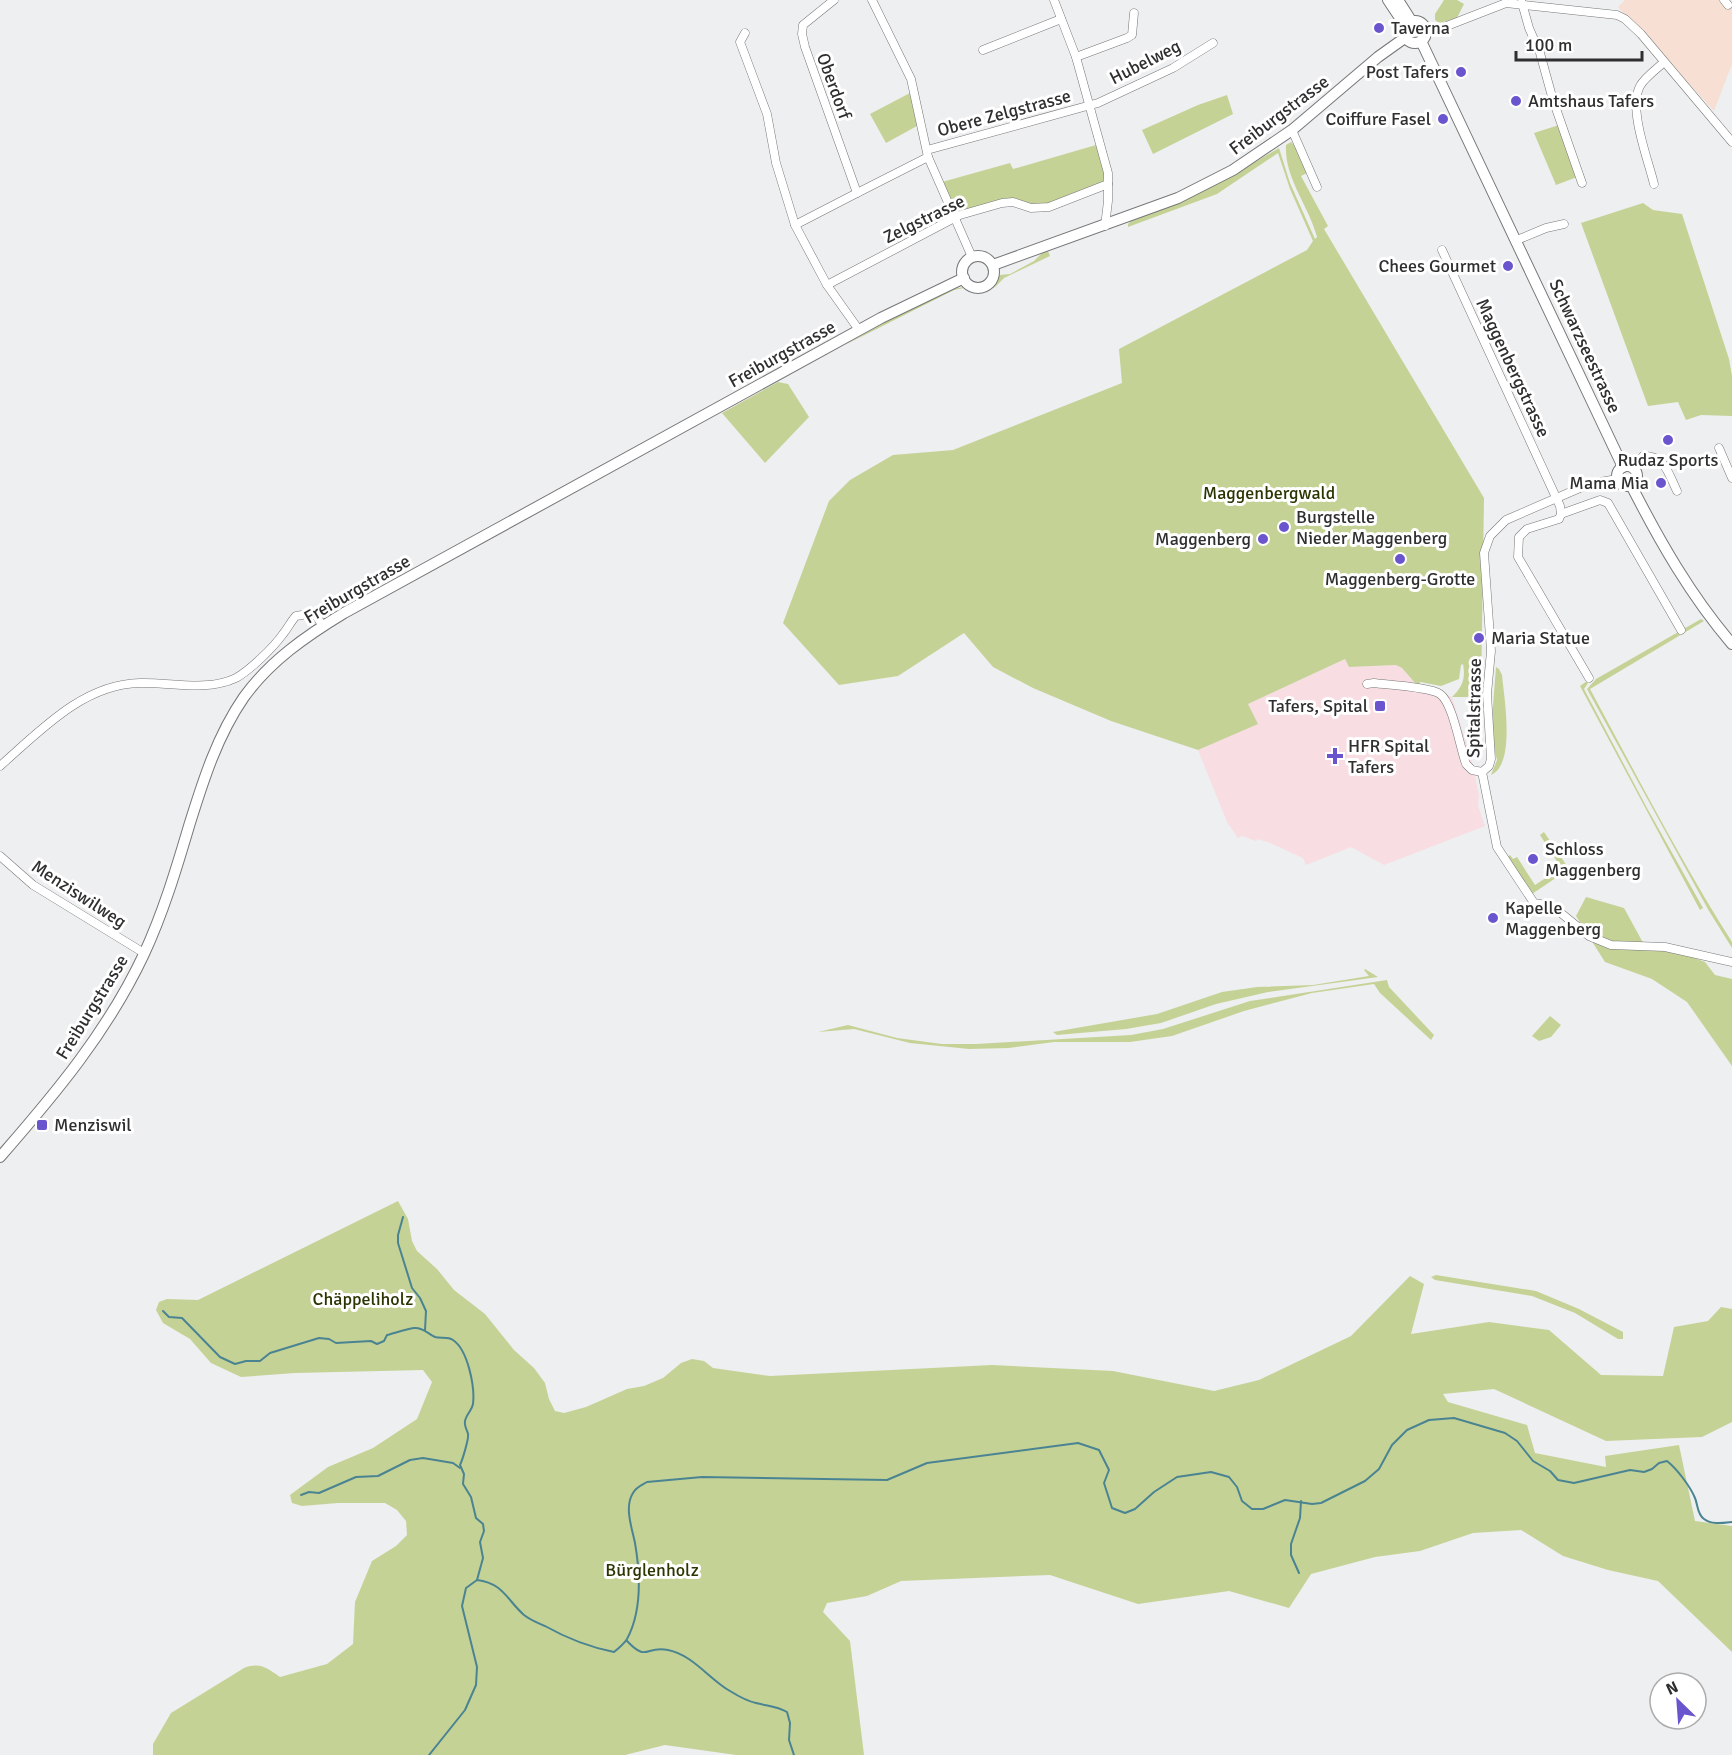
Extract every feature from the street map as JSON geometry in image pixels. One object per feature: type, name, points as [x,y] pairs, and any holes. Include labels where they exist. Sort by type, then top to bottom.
[{"type":"main road","points":[[1388,0],[1408,29]]},
{"type":"main road","points":[[1398,0],[1412,42],[1421,41],[1425,36],[1425,29],[1419,22],[1408,29]]},
{"type":"main road","name":"Freiburgstrasse","points":[[993,265],[1168,202],[1196,190],[1253,158],[1292,130],[1408,29]]},
{"type":"main road","name":"Schwarzseestrasse","points":[[1421,41],[1628,468]]},
{"type":"main road","points":[[972,257],[986,258],[993,265],[994,275],[985,286],[970,285],[962,273],[964,264],[972,257]]},
{"type":"main road","name":"Freiburgstrasse","points":[[0,1157],[52,1098],[87,1052],[120,999],[144,953],[167,897],[207,772],[225,729],[244,697],[291,649],[323,626],[902,307],[964,278]]},
{"type":"main road","points":[[1628,468],[1637,476],[1631,485],[1624,486],[1617,479],[1618,472],[1628,468]]},
{"type":"main road","points":[[1631,485],[1672,562],[1706,612],[1732,644]]},
{"type":"street","name":"Oberdorf","points":[[834,0],[803,25],[802,34],[857,193]]},
{"type":"street","points":[[872,0],[910,79],[927,154],[972,257]]},
{"type":"street","name":"Hubelweg","points":[[1054,0],[1076,57],[1108,173],[1105,226]]},
{"type":"street","points":[[1425,29],[1439,29],[1506,3],[1617,15],[1625,19],[1641,34],[1732,142]]},
{"type":"street","points":[[1522,3],[1582,183]]},
{"type":"street","name":"Hubelweg","points":[[1076,57],[1127,38],[1132,34],[1134,13]]},
{"type":"street","points":[[983,50],[1061,19]]},
{"type":"street","points":[[745,33],[741,42],[767,114],[776,163],[795,225],[827,285],[860,330]]},
{"type":"street","name":"Hubelweg","points":[[1089,105],[1173,68],[1213,43]]},
{"type":"street","points":[[1654,184],[1636,112],[1636,97],[1641,84],[1664,62]]},
{"type":"street","name":"Obere Zelgstrasse","points":[[927,154],[1089,105]]},
{"type":"street","points":[[1292,130],[1317,187]]},
{"type":"street","points":[[795,225],[927,154]]},
{"type":"street","name":"Zelgstrasse","points":[[827,285],[954,218],[1002,203],[1013,202],[1031,208],[1049,207],[1108,184]]},
{"type":"street","points":[[1517,240],[1546,228],[1564,224]]},
{"type":"street","name":"Maggenbergstrasse","points":[[1442,250],[1557,498],[1561,514]]},
{"type":"street","points":[[1719,448],[1732,478]]},
{"type":"street","points":[[1628,468],[1643,456],[1658,459],[1665,466],[1677,491]]},
{"type":"street","name":"Spitalstrasse","points":[[1617,479],[1589,484],[1506,520],[1494,530],[1485,548],[1484,571],[1491,651],[1487,704],[1491,759],[1489,766],[1482,772],[1497,847],[1534,903],[1556,909],[1589,936],[1611,945],[1665,947],[1732,962]]},
{"type":"street","points":[[1589,678],[1518,557],[1519,537],[1527,529],[1556,520],[1561,514],[1600,500],[1608,503],[1681,630]]},
{"type":"street","points":[[0,766],[58,716],[97,693],[128,684],[203,685],[228,681],[241,675],[251,666],[282,636],[297,616],[314,613],[323,626]]},
{"type":"street","points":[[1367,684],[1429,690],[1441,694],[1448,703],[1466,764],[1472,770],[1482,772]]},
{"type":"street","name":"Menziswilweg","points":[[0,856],[33,885],[144,953]]},
{"type":"shaded area","points":[[1625,0],[1729,0],[1732,5],[1732,64],[1714,111],[1618,7]]},
{"type":"shaded area","name":"HFR Spital Tafers","points":[[1345,659],[1349,667],[1396,665],[1402,668],[1416,684],[1452,697],[1472,762],[1479,796],[1478,806],[1485,826],[1384,865],[1351,847],[1306,865],[1303,858],[1270,843],[1242,836],[1238,838],[1227,822],[1198,750],[1257,724],[1248,704]]},
{"type":"green space","points":[[1444,0],[1457,0],[1464,4],[1457,18],[1439,23],[1435,20],[1435,14]]},
{"type":"green space","points":[[910,93],[917,126],[886,143],[870,114]]},
{"type":"green space","points":[[1227,95],[1233,114],[1153,154],[1142,130]]},
{"type":"green space","points":[[1559,125],[1577,177],[1556,185],[1534,133]]},
{"type":"green space","name":"Maggenbergwald","points":[[1291,142],[1307,173],[1301,176],[1328,226],[1324,229],[1484,498],[1481,697],[1452,697],[1462,682],[1463,664],[1459,679],[1441,686],[1420,682],[1419,685],[1416,684],[1402,668],[1396,665],[1349,667],[1345,659],[1248,704],[1258,724],[1198,750],[1111,721],[1033,688],[993,667],[964,633],[898,676],[839,685],[783,623],[829,501],[850,480],[893,455],[953,450],[1122,383],[1119,349],[1307,250],[1313,241],[1290,189],[1278,153],[1217,194],[1128,227],[1131,221],[1221,182],[1279,148],[1290,183],[1315,239],[1317,237],[1286,157],[1286,145]]},
{"type":"green space","points":[[1096,145],[1105,175],[1102,184],[1051,203],[1030,204],[1005,198],[962,211],[952,206],[942,182],[1010,163],[1013,169]]},
{"type":"green space","points":[[1643,203],[1653,210],[1682,214],[1729,359],[1732,376],[1732,416],[1701,415],[1686,420],[1678,402],[1648,406],[1581,223]]},
{"type":"green space","points":[[1048,251],[1050,256],[1004,278],[995,287],[982,293],[964,288],[954,290],[845,345],[893,318],[953,289],[964,287],[984,289],[1000,275],[1010,274]]},
{"type":"green space","points":[[778,382],[788,384],[809,417],[765,463],[722,413]]},
{"type":"green space","points":[[1701,619],[1704,621],[1590,689],[1676,848],[1732,942],[1732,948],[1709,911],[1587,689],[1596,679]]},
{"type":"green space","points":[[1496,667],[1502,675],[1507,730],[1504,758],[1499,768],[1491,775],[1497,760],[1493,744],[1492,719]]},
{"type":"green space","points":[[1587,681],[1584,689],[1703,908],[1700,910],[1580,686]]},
{"type":"green space","points":[[1544,832],[1569,869],[1532,894],[1507,857],[1510,855],[1513,859],[1517,857],[1535,885],[1561,868],[1540,835]]},
{"type":"green space","points":[[1586,897],[1624,908],[1647,950],[1665,950],[1684,954],[1705,962],[1715,975],[1732,979],[1732,1066],[1687,1002],[1652,979],[1605,962],[1576,916]]},
{"type":"green space","points":[[1365,969],[1378,977],[1268,992],[1216,1004],[1161,1023],[1126,1029],[1057,1035],[1053,1032],[1157,1014],[1222,992],[1257,987],[1313,985],[1369,976]]},
{"type":"green space","points":[[1387,980],[1389,987],[1434,1035],[1431,1040],[1380,993],[1374,984],[1312,993],[1244,1011],[1172,1036],[1130,1042],[1054,1042],[1009,1048],[969,1049],[910,1043],[854,1029],[818,1032],[848,1025],[897,1038],[942,1044],[1131,1035],[1163,1029],[1250,1001]]},
{"type":"green space","points":[[1550,1016],[1561,1025],[1551,1037],[1539,1041],[1532,1036]]},
{"type":"green space","name":"Bürglenholz","points":[[398,1201],[408,1219],[412,1241],[417,1251],[437,1269],[454,1290],[485,1314],[514,1350],[534,1368],[545,1383],[555,1411],[564,1413],[663,1378],[681,1363],[692,1359],[704,1361],[713,1368],[770,1376],[992,1365],[1113,1371],[1214,1391],[1259,1380],[1351,1336],[1410,1276],[1424,1284],[1411,1334],[1489,1322],[1549,1330],[1601,1375],[1663,1376],[1674,1327],[1708,1321],[1721,1307],[1732,1309],[1732,1422],[1702,1437],[1606,1441],[1494,1389],[1443,1394],[1448,1402],[1527,1425],[1535,1453],[1606,1467],[1605,1456],[1679,1445],[1695,1521],[1732,1526],[1732,1652],[1658,1581],[1608,1570],[1563,1556],[1521,1530],[1473,1533],[1420,1551],[1375,1557],[1311,1574],[1289,1608],[1229,1591],[1138,1604],[1050,1575],[901,1581],[867,1596],[827,1603],[823,1612],[850,1641],[864,1755],[736,1755],[665,1745],[625,1755],[153,1755],[153,1744],[171,1713],[244,1668],[259,1666],[280,1677],[327,1664],[353,1644],[355,1602],[372,1561],[396,1546],[407,1535],[406,1521],[397,1510],[385,1503],[302,1506],[292,1503],[290,1495],[328,1467],[373,1448],[417,1419],[432,1382],[423,1370],[295,1373],[241,1377],[211,1363],[190,1339],[163,1323],[156,1310],[159,1302],[167,1299],[198,1300]]},
{"type":"green space","points":[[1436,1275],[1536,1291],[1579,1309],[1623,1332],[1623,1339],[1618,1339],[1575,1313],[1532,1296],[1435,1280],[1431,1277]]},
{"type":"waterway","points":[[403,1217],[398,1243],[412,1288],[426,1311],[425,1330]]},
{"type":"waterway","points":[[163,1311],[169,1317],[182,1318],[220,1357],[235,1364],[260,1361],[270,1353],[319,1338],[329,1339],[336,1343],[371,1341],[377,1344],[384,1341],[387,1335],[417,1328],[435,1337],[453,1340],[463,1352],[473,1388],[473,1404],[465,1421],[467,1440],[460,1465],[464,1474],[463,1484],[471,1497],[476,1518],[483,1524],[484,1531],[480,1542],[483,1558],[477,1580]]},
{"type":"waterway","points":[[429,1755],[465,1710],[476,1685],[477,1667],[462,1606],[466,1588],[477,1580],[499,1588],[524,1615],[570,1639],[614,1652],[624,1643],[635,1616],[639,1579],[629,1505],[634,1491],[647,1482],[702,1477],[887,1480],[927,1463],[1078,1443],[1099,1450],[1109,1470],[1104,1483],[1112,1508],[1125,1513],[1135,1509],[1154,1492],[1177,1477],[1211,1472],[1229,1477],[1237,1487],[1242,1501],[1252,1509],[1263,1509],[1285,1500],[1321,1503],[1365,1481],[1379,1469],[1392,1445],[1407,1430],[1429,1420],[1454,1418],[1505,1433],[1517,1441],[1533,1461],[1550,1471],[1558,1480],[1574,1483],[1630,1470],[1644,1472],[1667,1461],[1690,1488],[1702,1517],[1714,1523],[1732,1522]]},
{"type":"waterway","points":[[301,1495],[309,1492],[319,1493],[356,1477],[378,1476],[410,1460],[423,1458],[453,1463],[460,1468]]},
{"type":"waterway","points":[[1299,1573],[1291,1555],[1291,1544],[1300,1518],[1301,1501]]},
{"type":"waterway","points":[[627,1641],[643,1652],[660,1649],[677,1653],[739,1696],[787,1712],[790,1723],[789,1740],[794,1755]]},
{"type":"place","name":"Taverna","points":[[1379,28]]},
{"type":"place","name":"Post Tafers","points":[[1461,72]]},
{"type":"place","name":"Amtshaus Tafers","points":[[1516,101]]},
{"type":"place","name":"Coiffure Fasel","points":[[1443,119]]},
{"type":"place","name":"Chees Gourmet","points":[[1508,266]]},
{"type":"place","name":"Rudaz Sports","points":[[1668,440]]},
{"type":"place","name":"Mama Mia","points":[[1661,483]]},
{"type":"place","name":"Burgstelle Nieder Maggenberg","points":[[1284,527]]},
{"type":"place","name":"Maggenberg","points":[[1263,539]]},
{"type":"place","name":"Maggenberg-Grotte","points":[[1400,559]]},
{"type":"place","name":"Maria Statue","points":[[1479,638]]},
{"type":"place","name":"Tafers, Spital","points":[[1380,706]]},
{"type":"place","name":"HFR Spital Tafers","points":[[1335,756]]},
{"type":"place","name":"Schloss Maggenberg","points":[[1533,859]]},
{"type":"place","name":"Kapelle Maggenberg","points":[[1493,918]]},
{"type":"place","name":"Menziswil","points":[[42,1125]]},
{"type":"park label","name":"Chäppeliholz","points":[[363,1299]]}]
